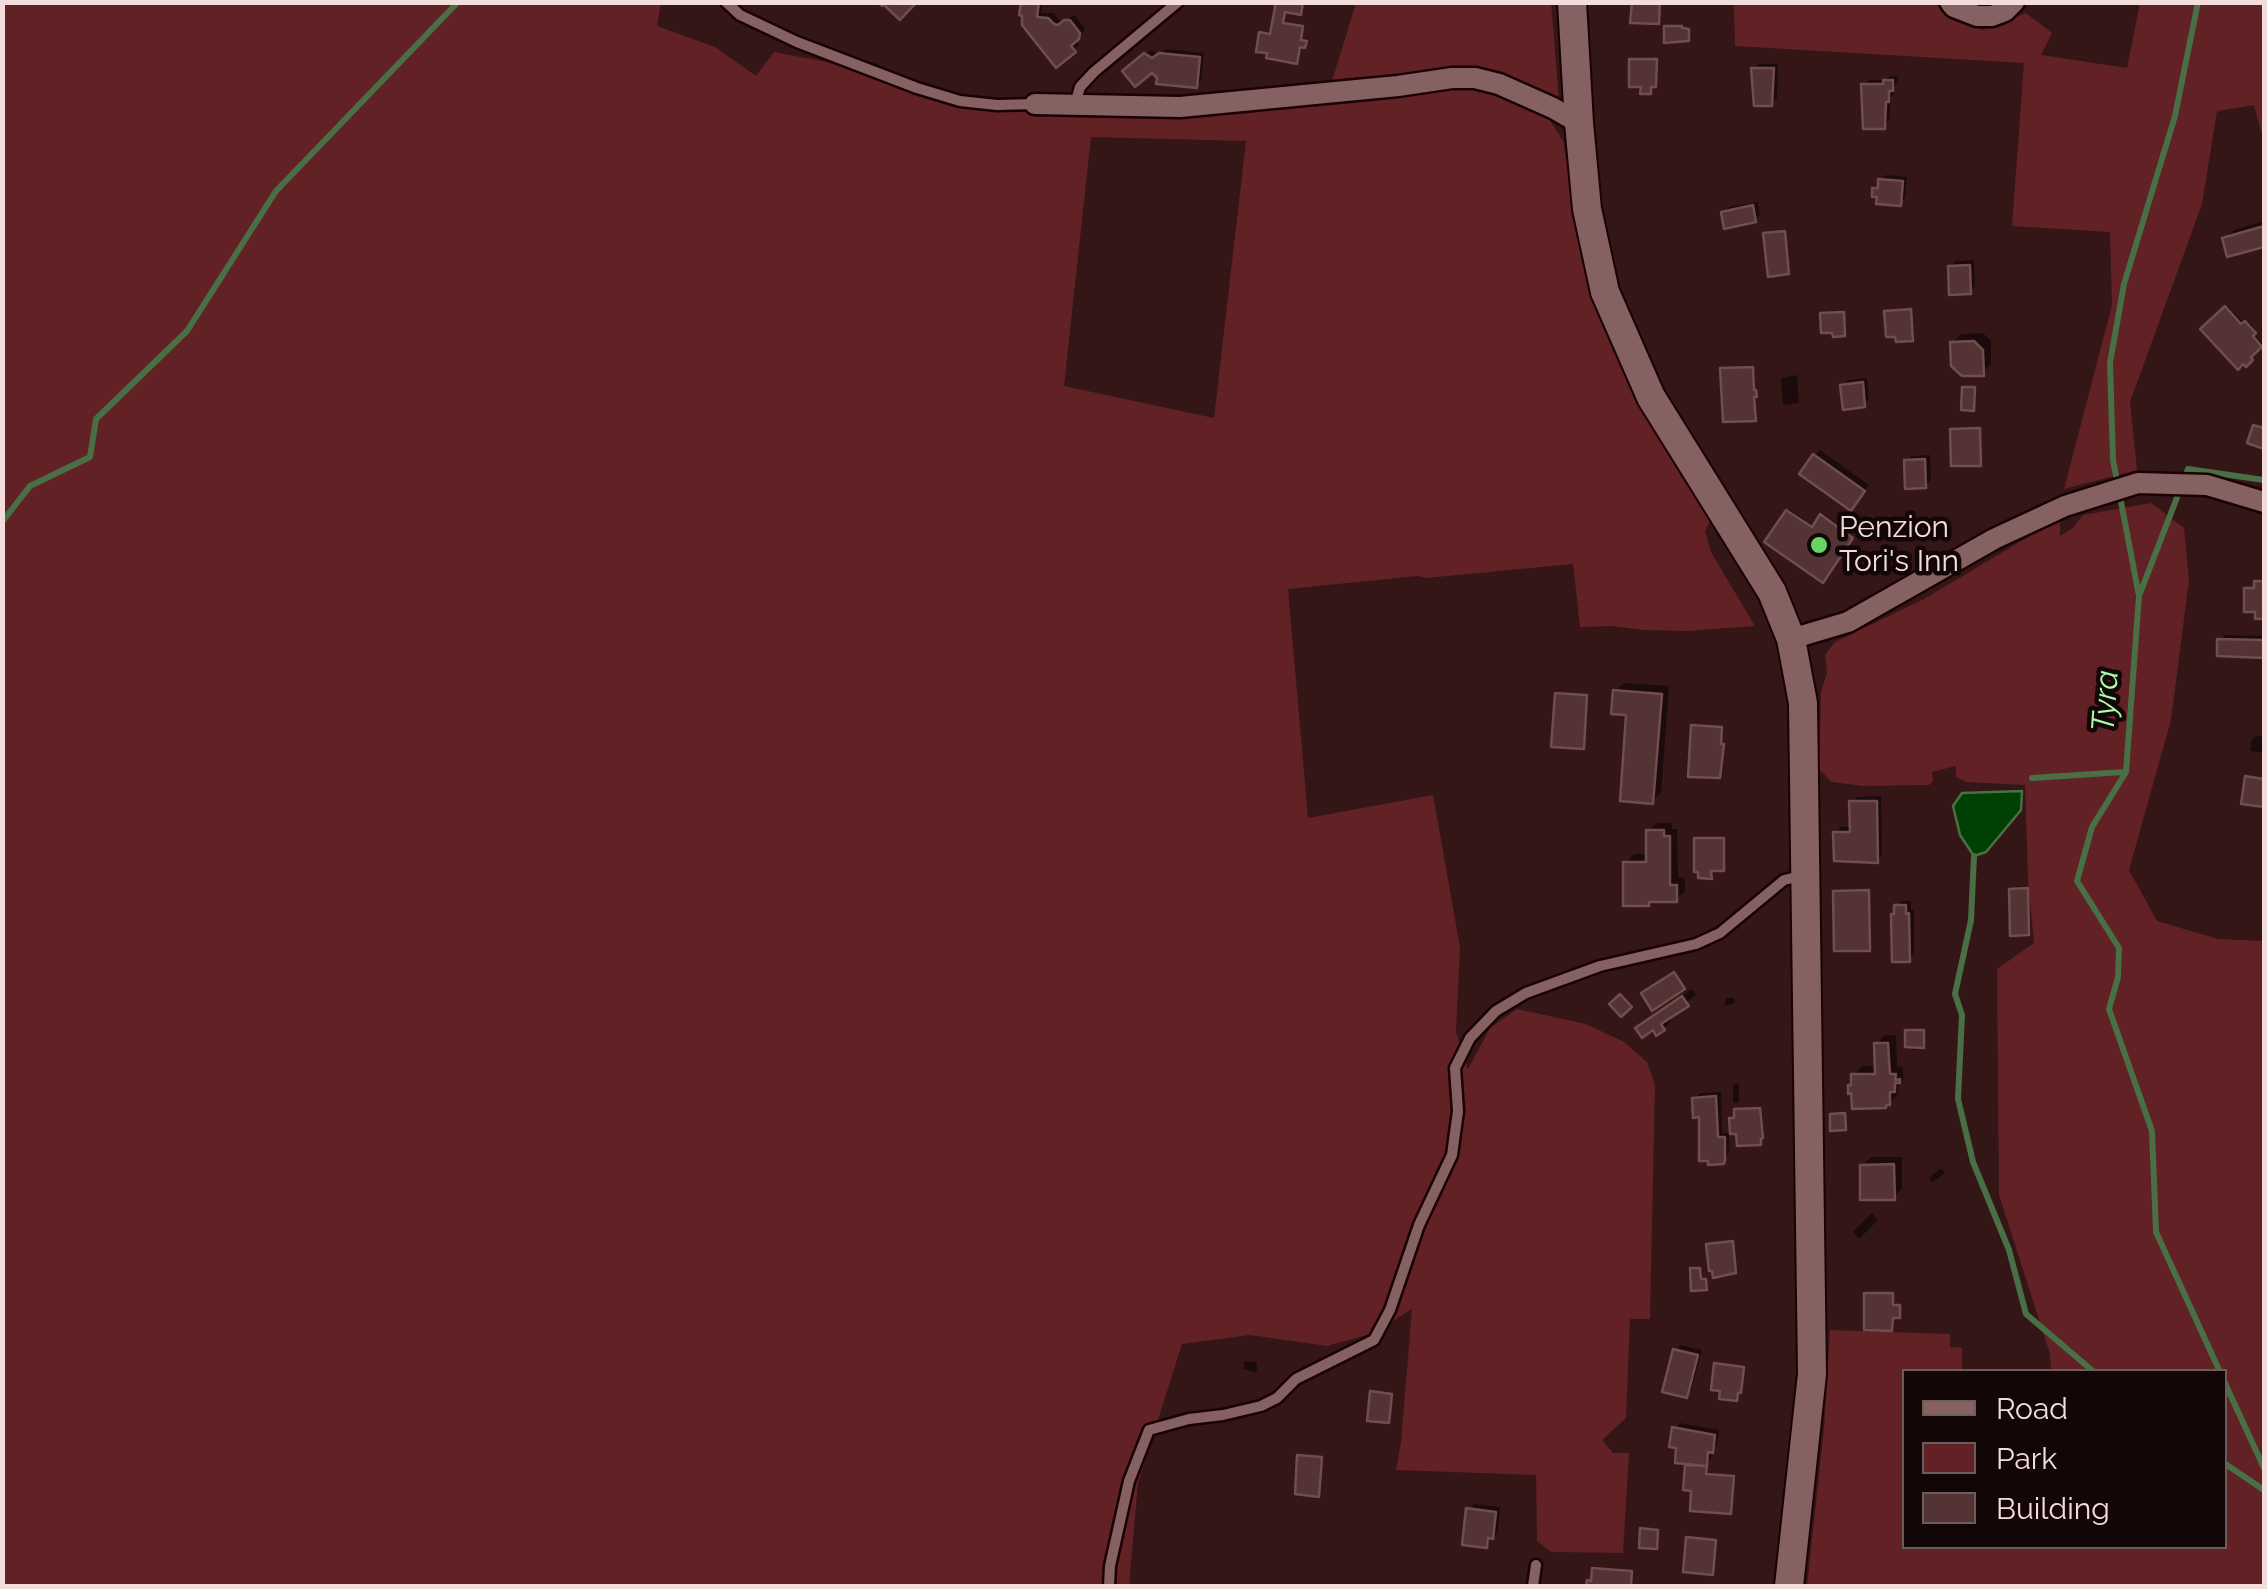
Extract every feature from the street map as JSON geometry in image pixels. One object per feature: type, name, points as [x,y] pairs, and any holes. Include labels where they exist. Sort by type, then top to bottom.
[{"type":"street","points":[[1572,2],[1587,209],[1605,292],[1651,396],[1772,592],[1791,639],[1803,703],[1812,1374],[1789,1586]]},
{"type":"street","points":[[1950,2],[1977,16],[1992,16],[2014,2]]},
{"type":"street","points":[[1035,104],[1180,107],[1475,78],[1499,84],[1579,123]]},
{"type":"street","points":[[1791,639],[1848,622],[1994,539],[2065,506],[2138,483],[2206,485],[2264,502]]},
{"type":"lane","points":[[726,2],[740,15],[796,42],[917,88],[960,100],[997,105],[1035,104]]},
{"type":"lane","points":[[1075,105],[1080,87],[1094,72],[1178,2]]},
{"type":"lane","points":[[1109,1586],[1128,1481],[1149,1430],[1262,1406],[1277,1398],[1296,1379],[1374,1340],[1390,1310],[1419,1224],[1452,1155],[1458,1111],[1455,1068],[1470,1038],[1496,1011],[1526,993],[1600,966],[1696,944],[1720,934],[1784,880],[1805,874]]},
{"type":"lane","points":[[1533,1586],[1536,1565]]},
{"type":"green space","points":[[1551,2],[1559,100],[1481,69],[1331,84],[1356,3]]},
{"type":"green space","points":[[2,3],[661,3],[657,26],[715,47],[756,76],[774,52],[827,62],[950,104],[1037,113],[1249,108],[1469,87],[1500,93],[1549,119],[1563,141],[1584,263],[1616,356],[1666,451],[1710,521],[1705,531],[1711,552],[1755,626],[1687,631],[1580,627],[1573,564],[1288,589],[1308,818],[1433,795],[1460,947],[1456,1032],[1468,1069],[1490,1028],[1517,1009],[1586,1024],[1624,1042],[1647,1062],[1655,1085],[1650,1319],[1630,1319],[1626,1418],[1602,1440],[1613,1453],[1629,1453],[1623,1553],[1551,1552],[1537,1541],[1536,1475],[1396,1470],[1412,1309],[1374,1333],[1327,1346],[1250,1335],[1182,1344],[1138,1483],[1129,1586],[3,1586]],"holes":[[[1091,137],[1246,141],[1214,418],[1064,386]]]},
{"type":"green space","points":[[1734,3],[1934,3],[1983,30],[2026,13],[2052,33],[2041,55],[2127,68],[2140,3],[2264,3],[2264,142],[2254,105],[2217,111],[2202,204],[2130,402],[2137,470],[2064,489],[2112,305],[2110,232],[2012,226],[2024,63],[1735,46]]},
{"type":"green space","points":[[2151,503],[2184,528],[2189,580],[2171,720],[2129,870],[2157,921],[2218,939],[2264,941],[2264,1586],[1807,1586],[1830,1330],[1950,1334],[1950,1347],[1962,1348],[1962,1369],[1902,1369],[1902,1549],[2227,1549],[2227,1369],[2051,1369],[2050,1354],[1999,1195],[1997,969],[2034,943],[2025,785],[1966,782],[1956,777],[1956,766],[1932,772],[1929,785],[1863,786],[1832,782],[1819,769],[1825,655],[1835,642],[1924,599],[2060,518],[2060,536],[2083,515]]},
{"type":"shaded area","points":[[2022,791],[2021,810],[1986,852],[1974,856],[1960,835],[1953,806],[1962,793]]},
{"type":"building","points":[[878,2],[917,2],[900,20]]},
{"type":"building","points":[[1021,2],[1039,2],[1037,17],[1058,25],[1070,20],[1080,33],[1071,46],[1076,52],[1056,68],[1022,25]]},
{"type":"building","points":[[1276,2],[1303,2],[1301,15],[1285,12],[1283,23],[1303,26],[1301,40],[1307,41],[1305,48],[1300,47],[1297,64],[1256,52],[1259,32],[1270,34]]},
{"type":"building","points":[[1632,2],[1660,2],[1659,24],[1630,23]]},
{"type":"building","points":[[1664,26],[1689,29],[1689,41],[1664,43]]},
{"type":"building","points":[[1144,53],[1152,58],[1159,53],[1200,57],[1197,88],[1156,84],[1152,73],[1135,87],[1122,71]]},
{"type":"building","points":[[1629,59],[1657,59],[1656,87],[1651,87],[1651,94],[1640,94],[1641,87],[1629,87]]},
{"type":"building","points":[[1751,68],[1774,68],[1772,106],[1754,106]]},
{"type":"building","points":[[1883,80],[1893,80],[1893,91],[1889,91],[1886,102],[1885,129],[1863,129],[1861,84],[1883,84]]},
{"type":"building","points":[[1878,179],[1903,181],[1901,206],[1876,204],[1872,188],[1878,188]]},
{"type":"building","points":[[1753,205],[1756,222],[1724,229],[1721,212]]},
{"type":"building","points":[[2264,226],[2264,247],[2227,257],[2222,238]]},
{"type":"building","points":[[1785,231],[1789,274],[1768,277],[1763,233]]},
{"type":"building","points":[[1970,265],[1971,294],[1949,295],[1948,266]]},
{"type":"building","points":[[2225,306],[2241,324],[2245,321],[2256,333],[2253,336],[2262,347],[2246,367],[2243,364],[2238,370],[2200,329]]},
{"type":"building","points":[[1911,309],[1913,341],[1896,342],[1895,337],[1886,337],[1884,311]]},
{"type":"building","points":[[1844,312],[1845,336],[1821,333],[1820,313]]},
{"type":"building","points":[[1974,341],[1983,350],[1984,376],[1962,376],[1951,366],[1950,342]]},
{"type":"building","points":[[1753,367],[1756,421],[1723,422],[1720,368]]},
{"type":"building","points":[[1863,382],[1865,407],[1843,410],[1840,385]]},
{"type":"building","points":[[1962,387],[1975,387],[1974,411],[1961,410]]},
{"type":"building","points":[[2253,425],[2264,428],[2264,449],[2247,443]]},
{"type":"building","points":[[1980,428],[1981,466],[1951,466],[1950,429]]},
{"type":"building","points":[[1813,454],[1865,491],[1851,511],[1799,474]]},
{"type":"building","points":[[1925,459],[1926,488],[1905,489],[1904,460]]},
{"type":"building","points":[[1786,510],[1812,527],[1820,514],[1853,538],[1823,583],[1764,542]]},
{"type":"building","points":[[2254,581],[2264,581],[2264,619],[2255,619],[2255,612],[2244,612],[2244,588],[2254,588]]},
{"type":"building","points":[[2217,639],[2264,640],[2264,658],[2217,656]]},
{"type":"building","points":[[1613,690],[1662,694],[1653,804],[1620,801],[1626,715],[1611,714]]},
{"type":"building","points":[[1555,693],[1587,695],[1584,749],[1551,747]]},
{"type":"building","points":[[1691,725],[1722,727],[1720,778],[1688,777]]},
{"type":"building","points":[[2245,776],[2264,779],[2264,807],[2241,804]]},
{"type":"building","points":[[1849,801],[1877,801],[1878,863],[1834,861],[1833,832],[1850,832]]},
{"type":"building","points":[[1646,830],[1664,830],[1664,836],[1670,836],[1670,885],[1677,885],[1677,902],[1623,906],[1623,862],[1646,862]]},
{"type":"building","points":[[1694,838],[1724,838],[1724,871],[1711,871],[1712,879],[1698,878],[1698,872],[1694,872]]},
{"type":"building","points":[[2028,888],[2029,935],[2010,936],[2009,889]]},
{"type":"building","points":[[1869,890],[1870,951],[1834,951],[1833,891]]},
{"type":"building","points":[[1894,905],[1906,905],[1906,914],[1909,913],[1910,962],[1892,962]]},
{"type":"building","points":[[1674,972],[1685,989],[1652,1011],[1641,993]]},
{"type":"building","points":[[1620,994],[1632,1007],[1621,1017],[1609,1004]]},
{"type":"building","points":[[1682,996],[1689,1006],[1661,1024],[1665,1030],[1656,1036],[1653,1030],[1642,1038],[1635,1028]]},
{"type":"building","points":[[1905,1030],[1924,1030],[1924,1048],[1905,1047]]},
{"type":"building","points":[[1874,1043],[1888,1043],[1890,1074],[1896,1074],[1895,1080],[1900,1079],[1900,1083],[1895,1083],[1895,1092],[1890,1092],[1890,1105],[1886,1108],[1852,1109],[1851,1093],[1848,1094],[1851,1074],[1875,1074]]},
{"type":"building","points":[[1716,1096],[1718,1137],[1725,1137],[1725,1160],[1724,1164],[1708,1165],[1708,1161],[1699,1161],[1699,1117],[1693,1118],[1692,1098]]},
{"type":"building","points":[[1760,1108],[1761,1145],[1737,1146],[1736,1134],[1730,1134],[1729,1118],[1734,1118],[1734,1109]]},
{"type":"building","points":[[1845,1113],[1846,1130],[1830,1131],[1830,1114]]},
{"type":"building","points":[[1894,1164],[1895,1200],[1860,1200],[1860,1165]]},
{"type":"building","points":[[1733,1241],[1736,1273],[1713,1278],[1706,1244]]},
{"type":"building","points":[[1690,1268],[1700,1268],[1707,1290],[1691,1291]]},
{"type":"building","points":[[1864,1293],[1893,1293],[1893,1305],[1900,1305],[1900,1318],[1893,1318],[1892,1331],[1864,1330]]},
{"type":"building","points":[[1673,1349],[1698,1355],[1687,1398],[1662,1392]]},
{"type":"building","points":[[1714,1363],[1744,1367],[1737,1401],[1719,1399],[1720,1391],[1711,1390]]},
{"type":"building","points":[[1370,1391],[1392,1394],[1389,1423],[1367,1421]]},
{"type":"building","points":[[1672,1427],[1715,1435],[1707,1466],[1675,1463],[1676,1448],[1669,1447]]},
{"type":"building","points":[[1297,1455],[1322,1457],[1319,1497],[1295,1494]]},
{"type":"building","points":[[1685,1465],[1707,1466],[1706,1474],[1734,1476],[1731,1514],[1690,1511],[1691,1491],[1683,1490]]},
{"type":"building","points":[[1466,1508],[1496,1512],[1493,1539],[1488,1538],[1487,1548],[1462,1545]]},
{"type":"building","points":[[1640,1528],[1658,1530],[1657,1549],[1639,1548]]},
{"type":"building","points":[[1686,1537],[1716,1540],[1713,1575],[1683,1572]]},
{"type":"building","points":[[1592,1568],[1632,1571],[1631,1586],[1586,1586],[1587,1580],[1591,1581]]},
{"type":"waterway","points":[[2,522],[30,486],[90,457],[96,419],[187,331],[276,191],[458,2]]},
{"type":"waterway","name":"Tyra","points":[[2198,2],[2175,116],[2124,284],[2110,363],[2113,460],[2139,596],[2126,772],[2092,827],[2077,881],[2119,948],[2118,977],[2109,1009],[2152,1131],[2156,1232],[2219,1369]]},
{"type":"waterway","points":[[2139,596],[2188,469],[2264,480]]},
{"type":"waterway","points":[[2032,778],[2124,772]]},
{"type":"waterway","points":[[1974,856],[1971,920],[1955,994],[1962,1015],[1958,1099],[1973,1162],[2009,1250],[2026,1314],[2090,1369]]},
{"type":"waterway","name":"Tyra","points":[[2227,1388],[2264,1468]]},
{"type":"waterway","points":[[2227,1465],[2264,1490]]},
{"type":"place","name":"Penzion Tori's Inn","points":[[1819,545]]}]
